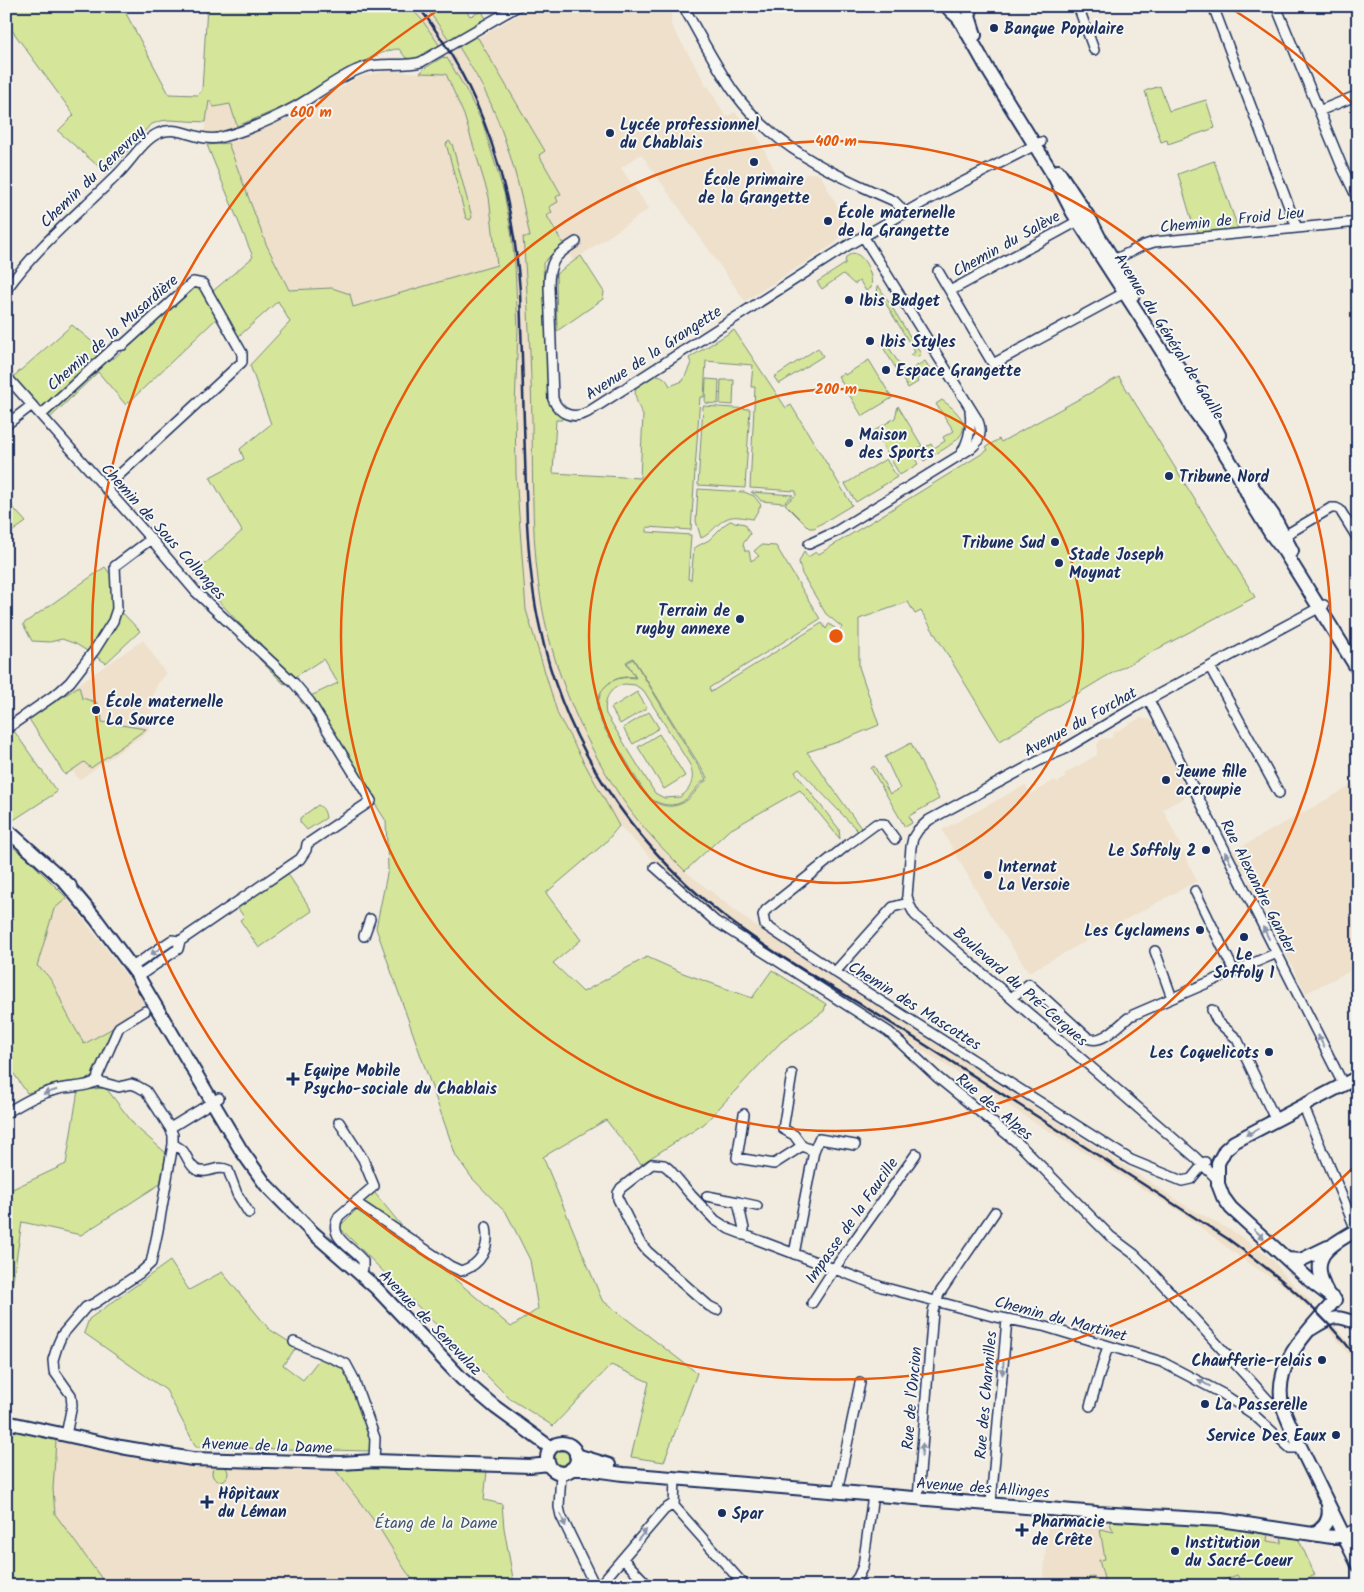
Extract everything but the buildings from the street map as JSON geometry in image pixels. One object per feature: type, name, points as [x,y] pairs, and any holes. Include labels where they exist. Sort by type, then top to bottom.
[{"type":"main road","name":"Avenue du Général de Gaulle","points":[[947,6],[952,14],[966,12],[982,51],[1082,218],[1170,356],[1218,442],[1270,522],[1282,548],[1354,654],[1358,670]]},
{"type":"main road","name":"Avenue du Général de Gaulle","points":[[1110,263],[1124,293],[1188,389]]},
{"type":"main road","name":"Avenue du Général de Gaulle","points":[[1270,522],[1284,536],[1322,606]]},
{"type":"main road","name":"Avenue de Senevulaz","points":[[6,829],[85,899],[114,929],[216,1100],[266,1176],[293,1212],[311,1231],[391,1302],[462,1379],[495,1407],[551,1448]]},
{"type":"main road","points":[[1332,1297],[1314,1284],[1231,1208],[1223,1197],[1209,1163],[1234,1142],[1358,1077]]},
{"type":"main road","points":[[1287,1259],[1301,1260],[1357,1230]]},
{"type":"main road","points":[[1330,1246],[1322,1256],[1320,1269],[1324,1284],[1332,1297]]},
{"type":"main road","points":[[1306,1332],[1320,1306],[1319,1294],[1314,1284]]},
{"type":"main road","points":[[1332,1297],[1290,1356],[1284,1371],[1281,1389],[1283,1406],[1301,1448],[1358,1565]]},
{"type":"main road","name":"Avenue de la Dame","points":[[6,1422],[121,1447],[160,1453],[192,1452],[342,1456],[374,1461],[534,1466],[549,1464]]},
{"type":"main road","points":[[556,1444],[564,1444],[572,1448],[576,1455],[575,1464],[566,1471],[553,1469],[549,1464],[548,1456],[551,1448],[556,1444]]},
{"type":"main road","name":"Avenue des Allinges","points":[[576,1455],[651,1475]]},
{"type":"main road","name":"Avenue des Allinges","points":[[566,1471],[587,1469],[619,1474],[651,1475],[873,1495],[1221,1520],[1336,1537],[1344,1535]]},
{"type":"main road","points":[[1312,1534],[1320,1530],[1327,1522],[1329,1514],[1327,1503]]},
{"type":"street","name":"Chemin du Genevray","points":[[6,290],[43,245],[114,178],[155,135],[164,131],[174,130],[206,139],[231,134],[284,113],[363,68],[378,64],[421,62],[518,6]]},
{"type":"street","points":[[683,6],[734,92],[765,128],[812,162],[894,200],[904,214]]},
{"type":"street","points":[[1078,6],[1094,50]]},
{"type":"street","points":[[1213,6],[1297,228]]},
{"type":"street","points":[[1276,6],[1318,111],[1358,200]]},
{"type":"street","points":[[1318,111],[1358,94]]},
{"type":"street","name":"Avenue de la Grangette","points":[[576,242],[559,253],[554,260],[550,268],[548,286],[553,398],[561,411],[574,416],[588,412],[864,236],[1038,144]]},
{"type":"street","name":"Chemin du Salève","points":[[950,291],[1082,218]]},
{"type":"street","name":"Chemin de Froid Lieu","points":[[1110,263],[1142,246],[1154,242],[1358,222]]},
{"type":"street","points":[[809,544],[835,532],[960,455],[972,442],[969,408],[864,236]]},
{"type":"street","points":[[938,271],[993,364],[1124,293]]},
{"type":"street","name":"Chemin de la Musardière","points":[[41,415],[116,346],[123,345],[193,282],[203,284],[242,353],[242,362],[105,488]]},
{"type":"street","name":"Chemin de Sous Collonges","points":[[6,376],[196,592],[300,689],[310,702],[371,802],[307,844],[306,850],[300,859],[180,941],[178,949],[138,970]]},
{"type":"street","points":[[6,425],[32,405]]},
{"type":"street","points":[[1284,536],[1331,508],[1336,508],[1340,510],[1358,539]]},
{"type":"street","points":[[6,729],[59,692],[88,660],[113,621],[117,609],[115,566],[151,539]]},
{"type":"street","name":"Avenue du Forchat","points":[[908,903],[907,890],[912,843],[915,834],[921,826],[1046,757],[1081,740],[1094,730],[1322,606]]},
{"type":"street","points":[[1210,667],[1279,793]]},
{"type":"street","name":"Rue Alexandre Gander","points":[[1149,700],[1343,1084]]},
{"type":"street","name":"Chemin des Mascottes","points":[[895,839],[884,824],[876,824],[766,910],[763,915],[763,922],[767,927],[835,972],[1131,1160],[1182,1181],[1191,1179],[1209,1163]]},
{"type":"street","name":"Rue des Alpes","points":[[655,867],[714,921],[889,1032],[937,1077],[1019,1144],[1110,1236],[1134,1254],[1148,1268],[1269,1401],[1283,1406]]},
{"type":"street","points":[[1195,891],[1234,971]]},
{"type":"street","points":[[835,972],[893,907],[908,903]]},
{"type":"street","name":"Boulevard du Pré-Cergues","points":[[908,903],[918,918],[1195,1157],[1209,1163]]},
{"type":"street","points":[[364,936],[370,919]]},
{"type":"street","points":[[1154,951],[1172,998]]},
{"type":"street","points":[[1011,998],[1029,984],[1088,1038],[1093,1041],[1099,1040],[1131,1016],[1276,953]]},
{"type":"street","points":[[1212,1010],[1217,1021],[1237,1039],[1275,1119]]},
{"type":"street","points":[[97,1081],[120,1027],[145,1011]]},
{"type":"street","points":[[792,1074],[783,1129],[794,1135],[802,1146],[814,1152]]},
{"type":"street","points":[[6,1113],[33,1097],[59,1089],[90,1085],[97,1081],[119,1087],[131,1084],[146,1091],[173,1135],[158,1230],[150,1263],[140,1273],[95,1303],[86,1306],[62,1335],[58,1344],[53,1360],[54,1371],[71,1395],[72,1405],[66,1435]]},
{"type":"street","points":[[170,1128],[216,1100]]},
{"type":"street","points":[[1303,1105],[1357,1230]]},
{"type":"street","points":[[744,1114],[737,1158],[774,1164],[802,1146]]},
{"type":"street","points":[[339,1122],[363,1159],[374,1186],[339,1216],[337,1221],[336,1229],[342,1242],[362,1260],[364,1266],[361,1274]]},
{"type":"street","points":[[794,1254],[818,1139],[855,1145]]},
{"type":"street","points":[[173,1144],[182,1150],[191,1164],[199,1171],[207,1172],[221,1168],[228,1170],[238,1194],[249,1213]]},
{"type":"street","name":"Impasse de la Faucille","points":[[812,1303],[916,1154]]},
{"type":"street","name":"Chemin du Martinet","points":[[717,1310],[709,1306],[647,1251],[618,1199],[621,1188],[652,1164],[664,1165],[721,1225],[743,1235],[882,1287],[1007,1319],[1043,1326],[1162,1362],[1201,1381],[1253,1414],[1290,1448],[1301,1448]]},
{"type":"street","points":[[707,1196],[758,1206]]},
{"type":"street","points":[[356,1202],[450,1266],[461,1271],[471,1268],[480,1260],[486,1249],[486,1228]]},
{"type":"street","points":[[738,1202],[744,1229],[743,1235]]},
{"type":"street","points":[[936,1301],[995,1212]]},
{"type":"street","points":[[1332,1297],[1357,1323]]},
{"type":"street","name":"Rue de l'Oncion","points":[[918,1498],[933,1311],[936,1301]]},
{"type":"street","points":[[1306,1332],[1334,1317],[1345,1318],[1357,1323]]},
{"type":"street","name":"Rue des Charmilles","points":[[991,1504],[1007,1319]]},
{"type":"street","points":[[294,1342],[346,1364],[354,1377],[375,1438],[374,1461]]},
{"type":"street","points":[[1090,1406],[1108,1346]]},
{"type":"street","points":[[837,1492],[860,1383]]},
{"type":"street","points":[[566,1471],[559,1507],[561,1516],[595,1586]]},
{"type":"street","points":[[675,1478],[676,1508],[745,1586]]},
{"type":"street","points":[[851,1586],[863,1566],[873,1495]]},
{"type":"street","points":[[600,1586],[664,1510],[676,1508]]},
{"type":"street","name":"Avenue des Allinges","points":[[1344,1535],[1358,1527]]},
{"type":"street","points":[[623,1559],[649,1586]]},
{"type":"shaded area","points":[[409,6],[425,6],[450,41],[440,46],[422,20]]},
{"type":"shaded area","name":"Lycée professionnel du Chablais","points":[[533,6],[671,6],[671,25],[705,82],[706,87],[708,86],[726,117],[735,112],[757,136],[783,187],[809,173],[816,173],[821,176],[851,232],[837,239],[837,242],[745,301],[641,154],[621,168],[649,209],[573,261],[547,216],[549,207],[556,197],[561,194],[538,155],[545,151],[478,38]]},
{"type":"shaded area","points":[[459,47],[491,103],[507,145],[521,190],[531,237],[523,238],[530,341],[534,530],[536,565],[542,607],[551,645],[565,688],[583,728],[628,807],[655,841],[685,871],[750,922],[1188,1207],[1239,1235],[1275,1262],[1283,1274],[1313,1303],[1308,1308],[1282,1284],[1245,1261],[1182,1213],[1034,1122],[733,929],[685,891],[619,826],[558,715],[526,610],[516,475],[515,406],[518,330],[515,265],[511,231],[504,193],[483,124],[448,59],[445,60],[443,57]]},
{"type":"shaded area","points":[[385,71],[446,74],[464,115],[489,197],[498,265],[353,307],[332,288],[289,290],[266,244],[228,143],[302,113],[359,77]]},
{"type":"shaded area","points":[[209,99],[230,104],[237,126],[213,134],[204,134]]},
{"type":"shaded area","name":"École maternelle La Source","points":[[143,640],[166,674],[158,683],[154,692],[149,731],[79,780],[33,715]]},
{"type":"shaded area","points":[[1140,718],[1151,720],[1189,795],[1163,809],[1197,881],[1029,972],[989,913],[942,830],[1025,785],[1031,794],[1055,780],[1057,783],[1066,777],[1064,774],[1097,755],[1097,745],[1101,739],[1112,738],[1114,733]]},
{"type":"shaded area","points":[[1358,782],[1358,967],[1306,993],[1284,950],[1284,947],[1288,944],[1282,936],[1282,932],[1250,885],[1251,882],[1232,852]]},
{"type":"shaded area","points":[[67,898],[146,1001],[121,1023],[84,1045],[59,998],[56,988],[45,972],[37,966],[54,909]]},
{"type":"shaded area","points":[[1332,1323],[1358,1352],[1358,1366],[1327,1328]]},
{"type":"shaded area","name":"Hôpitaux du Léman","points":[[56,1440],[165,1460],[334,1468],[378,1526],[406,1571],[418,1586],[107,1586],[55,1514],[53,1489]]},
{"type":"shaded area","name":"Institution du Sacré-Coeur","points":[[1048,1518],[1110,1524],[1110,1518],[1165,1522],[1295,1536],[1301,1542],[1319,1586],[1043,1586]]},
{"type":"green space","points":[[6,6],[122,6],[169,94],[198,95],[202,90],[207,6],[409,6],[422,20],[440,46],[415,59],[406,58],[399,49],[376,56],[282,107],[237,126],[230,104],[214,107],[209,100],[206,122],[169,120],[150,125],[106,173],[58,131],[74,115],[6,22]]},
{"type":"green space","points":[[425,6],[463,6],[470,16],[482,11],[486,19],[450,41]]},
{"type":"green space","points":[[475,37],[478,38],[545,151],[539,155],[561,194],[556,197],[558,202],[549,207],[552,212],[547,216],[563,244],[543,263],[548,392],[562,418],[562,420],[556,420],[553,473],[640,478],[643,415],[636,398],[636,387],[649,377],[658,375],[666,380],[670,386],[683,381],[691,363],[689,358],[734,330],[786,408],[791,405],[852,505],[814,528],[809,528],[785,504],[796,495],[796,491],[750,488],[755,387],[751,387],[753,365],[706,361],[704,397],[700,397],[691,530],[647,527],[647,532],[691,535],[688,579],[691,580],[694,548],[709,540],[730,521],[745,524],[750,534],[743,544],[745,551],[749,551],[751,561],[759,556],[754,551],[761,545],[776,546],[820,619],[709,688],[711,692],[822,623],[826,629],[829,624],[839,631],[842,627],[826,614],[802,574],[799,562],[804,551],[808,557],[816,552],[819,554],[988,450],[986,447],[999,439],[1001,442],[1119,377],[1255,597],[1105,677],[1000,741],[921,611],[915,614],[908,602],[859,619],[859,667],[879,725],[838,742],[807,752],[863,831],[858,831],[799,769],[795,772],[839,829],[840,839],[800,790],[728,831],[685,871],[634,815],[612,783],[598,760],[574,711],[555,659],[538,583],[534,538],[530,353],[523,237],[530,237],[514,170],[498,120],[484,89],[459,47]],"holes":[[[633,658],[708,779],[689,799],[673,806],[654,802],[633,776],[603,726],[597,707],[598,699],[605,686],[619,678],[635,677],[626,662]]]},
{"type":"green space","points":[[443,57],[447,58],[465,88],[483,124],[504,193],[511,231],[515,265],[518,330],[515,406],[516,475],[526,610],[558,715],[619,826],[605,843],[546,893],[581,940],[553,963],[583,992],[647,957],[683,973],[752,998],[772,970],[826,1004],[824,1011],[781,1042],[704,1124],[641,1164],[606,1120],[543,1157],[602,1300],[697,1373],[664,1462],[631,1457],[649,1382],[611,1365],[553,1426],[509,1398],[339,1227],[374,1192],[423,1252],[511,1327],[538,1309],[530,1260],[507,1214],[472,1178],[456,1156],[376,928],[388,869],[386,821],[330,733],[300,701],[338,683],[323,659],[284,684],[259,659],[261,644],[194,574],[242,531],[210,477],[244,459],[240,449],[271,424],[250,365],[290,322],[278,301],[238,337],[216,319],[126,405],[98,372],[50,418],[13,377],[72,325],[113,359],[195,286],[213,291],[253,257],[207,145],[228,143],[266,244],[289,290],[332,288],[350,294],[353,307],[497,265],[489,197],[464,115],[446,74],[420,73]]},
{"type":"green space","points":[[1160,86],[1169,111],[1206,100],[1215,128],[1168,144],[1167,140],[1161,142],[1145,91]]},
{"type":"green space","points":[[449,141],[452,144],[472,217],[470,220],[466,218],[446,144]]},
{"type":"green space","points":[[1214,161],[1238,228],[1202,234],[1194,228],[1178,174]]},
{"type":"green space","points":[[853,253],[861,258],[868,267],[872,283],[871,288],[866,291],[860,281],[854,284],[843,274],[822,289],[817,282],[845,264],[846,257]]},
{"type":"green space","points":[[581,256],[604,292],[603,299],[557,331],[556,274]]},
{"type":"green space","points":[[878,285],[921,354],[917,357],[910,355],[915,352],[880,294],[877,295]]},
{"type":"green space","points":[[891,338],[892,340],[886,343],[905,373],[925,361],[931,370],[917,379],[918,382],[908,388],[881,344]]},
{"type":"green space","points":[[818,348],[823,356],[779,384],[774,377]]},
{"type":"green space","points":[[869,360],[892,398],[862,416],[838,376],[844,373],[845,375]]},
{"type":"green space","points":[[706,379],[719,380],[718,404],[705,403]]},
{"type":"green space","points":[[721,380],[734,380],[733,405],[720,404]]},
{"type":"green space","points":[[942,400],[962,420],[963,428],[954,442],[924,461],[920,455],[921,450],[931,444],[934,448],[945,441],[943,437],[954,431],[936,404]]},
{"type":"green space","points":[[703,406],[750,409],[745,488],[698,485]]},
{"type":"green space","points":[[898,406],[922,446],[911,452],[918,464],[900,475],[874,431],[895,418]]},
{"type":"green space","points":[[886,459],[897,477],[856,502],[845,484]]},
{"type":"green space","points":[[698,489],[744,492],[754,496],[761,505],[753,519],[728,518],[701,538],[696,521]]},
{"type":"green space","points":[[751,492],[793,495],[784,503],[761,501]]},
{"type":"green space","points":[[6,500],[26,522],[6,536]]},
{"type":"green space","points":[[105,567],[111,575],[113,603],[140,631],[106,663],[76,644],[62,639],[50,642],[32,641],[23,624]]},
{"type":"green space","points":[[633,659],[706,779],[683,802],[666,805],[652,800],[646,794],[603,724],[598,705],[605,687],[619,678],[636,678],[627,663]],"holes":[[[625,684],[635,685],[644,691],[690,765],[692,774],[690,787],[680,797],[664,798],[655,793],[606,714],[605,709],[609,694],[615,688]]]},
{"type":"green space","points":[[79,686],[82,698],[96,702],[101,711],[102,722],[146,729],[91,768],[84,762],[65,775],[29,719]]},
{"type":"green space","points":[[637,692],[647,708],[620,724],[611,708]]},
{"type":"green space","points":[[649,712],[659,728],[633,744],[623,728]]},
{"type":"green space","points":[[14,731],[57,792],[12,821],[6,816],[6,740]]},
{"type":"green space","points":[[659,734],[685,776],[664,789],[638,747]]},
{"type":"green space","points":[[911,743],[939,799],[909,816],[912,823],[905,827],[871,768],[874,766],[890,794],[900,789],[885,757]]},
{"type":"green space","points":[[318,805],[324,810],[326,818],[307,830],[300,822],[300,818]]},
{"type":"green space","points":[[6,842],[26,857],[67,898],[54,909],[37,966],[51,980],[84,1044],[113,1028],[92,1079],[27,1093],[6,1062]]},
{"type":"green space","points":[[288,874],[312,911],[259,948],[240,920],[244,917],[237,907]]},
{"type":"green space","points":[[106,1088],[136,1127],[166,1153],[160,1184],[81,1235],[22,1222],[10,1299],[6,1299],[6,1192],[66,1164],[78,1090]]},
{"type":"green space","points":[[170,1261],[189,1290],[222,1272],[269,1329],[297,1347],[283,1365],[303,1380],[321,1357],[338,1363],[347,1372],[371,1441],[370,1451],[196,1447],[166,1390],[84,1333],[89,1319]]},
{"type":"green space","points":[[6,1427],[56,1440],[53,1489],[55,1514],[107,1586],[6,1586]]},
{"type":"green space","points":[[562,1451],[567,1453],[569,1458],[567,1463],[562,1465],[557,1463],[555,1458],[557,1453]]},
{"type":"green space","points":[[220,1465],[228,1473],[220,1481],[212,1473]]},
{"type":"green space","name":"Étang de la Dame","points":[[334,1468],[487,1471],[484,1500],[502,1504],[504,1528],[514,1584],[538,1578],[542,1586],[418,1586],[406,1571],[378,1526]]},
{"type":"green space","name":"Institution du Sacré-Coeur","points":[[1110,1518],[1227,1527],[1268,1533],[1267,1541],[1281,1543],[1282,1535],[1298,1538],[1315,1575],[1292,1586],[1257,1586],[1242,1583],[1237,1575],[1209,1586],[1106,1586],[1099,1560],[1105,1559],[1100,1529],[1114,1532],[1110,1524]]},
{"type":"green space","points":[[1094,1576],[1098,1586],[1077,1586],[1076,1583]]},
{"type":"railway","points":[[418,6],[441,38],[461,71],[491,141],[502,177],[510,214],[520,291],[527,523],[535,602],[551,670],[566,710],[584,749],[605,786],[657,854],[687,885],[741,929],[783,958],[894,1025],[1228,1239],[1298,1294],[1344,1341],[1358,1359]]},
{"type":"place","name":"Banque Populaire","points":[[994,28]]},
{"type":"place","name":"Lycée professionnel du Chablais","points":[[610,133]]},
{"type":"place","name":"École primaire de la Grangette","points":[[754,162]]},
{"type":"place","name":"École maternelle de la Grangette","points":[[828,221]]},
{"type":"place","name":"Ibis Budget","points":[[849,300]]},
{"type":"place","name":"Ibis Styles","points":[[870,341]]},
{"type":"place","name":"Espace Grangette","points":[[886,370]]},
{"type":"place","name":"Maison des Sports","points":[[849,443]]},
{"type":"place","name":"Tribune Nord","points":[[1169,476]]},
{"type":"place","name":"Tribune Sud","points":[[1055,542]]},
{"type":"place","name":"Stade Joseph Moynat","points":[[1059,563]]},
{"type":"place","name":"Terrain de rugby annexe","points":[[740,619]]},
{"type":"place","name":"École maternelle La Source","points":[[96,710]]},
{"type":"place","name":"Jeune fille accroupie","points":[[1166,780]]},
{"type":"place","name":"Le Soffoly 2","points":[[1206,850]]},
{"type":"place","name":"Internat La Versoie","points":[[988,875]]},
{"type":"place","name":"Les Cyclamens","points":[[1200,930]]},
{"type":"place","name":"Le Soffoly 1","points":[[1244,937]]},
{"type":"place","name":"Les Coquelicots","points":[[1269,1052]]},
{"type":"place","name":"Equipe Mobile Psycho-sociale du Chablais","points":[[293,1079]]},
{"type":"place","name":"Chaufferie-relais","points":[[1322,1360]]},
{"type":"place","name":"La Passerelle","points":[[1205,1404]]},
{"type":"place","name":"Service Des Eaux","points":[[1336,1435]]},
{"type":"place","name":"Hôpitaux du Léman","points":[[207,1502]]},
{"type":"place","name":"Spar","points":[[722,1513]]},
{"type":"place","name":"Pharmacie de Crête","points":[[1022,1530]]},
{"type":"place","name":"Institution du Sacré-Coeur","points":[[1175,1551]]}]
